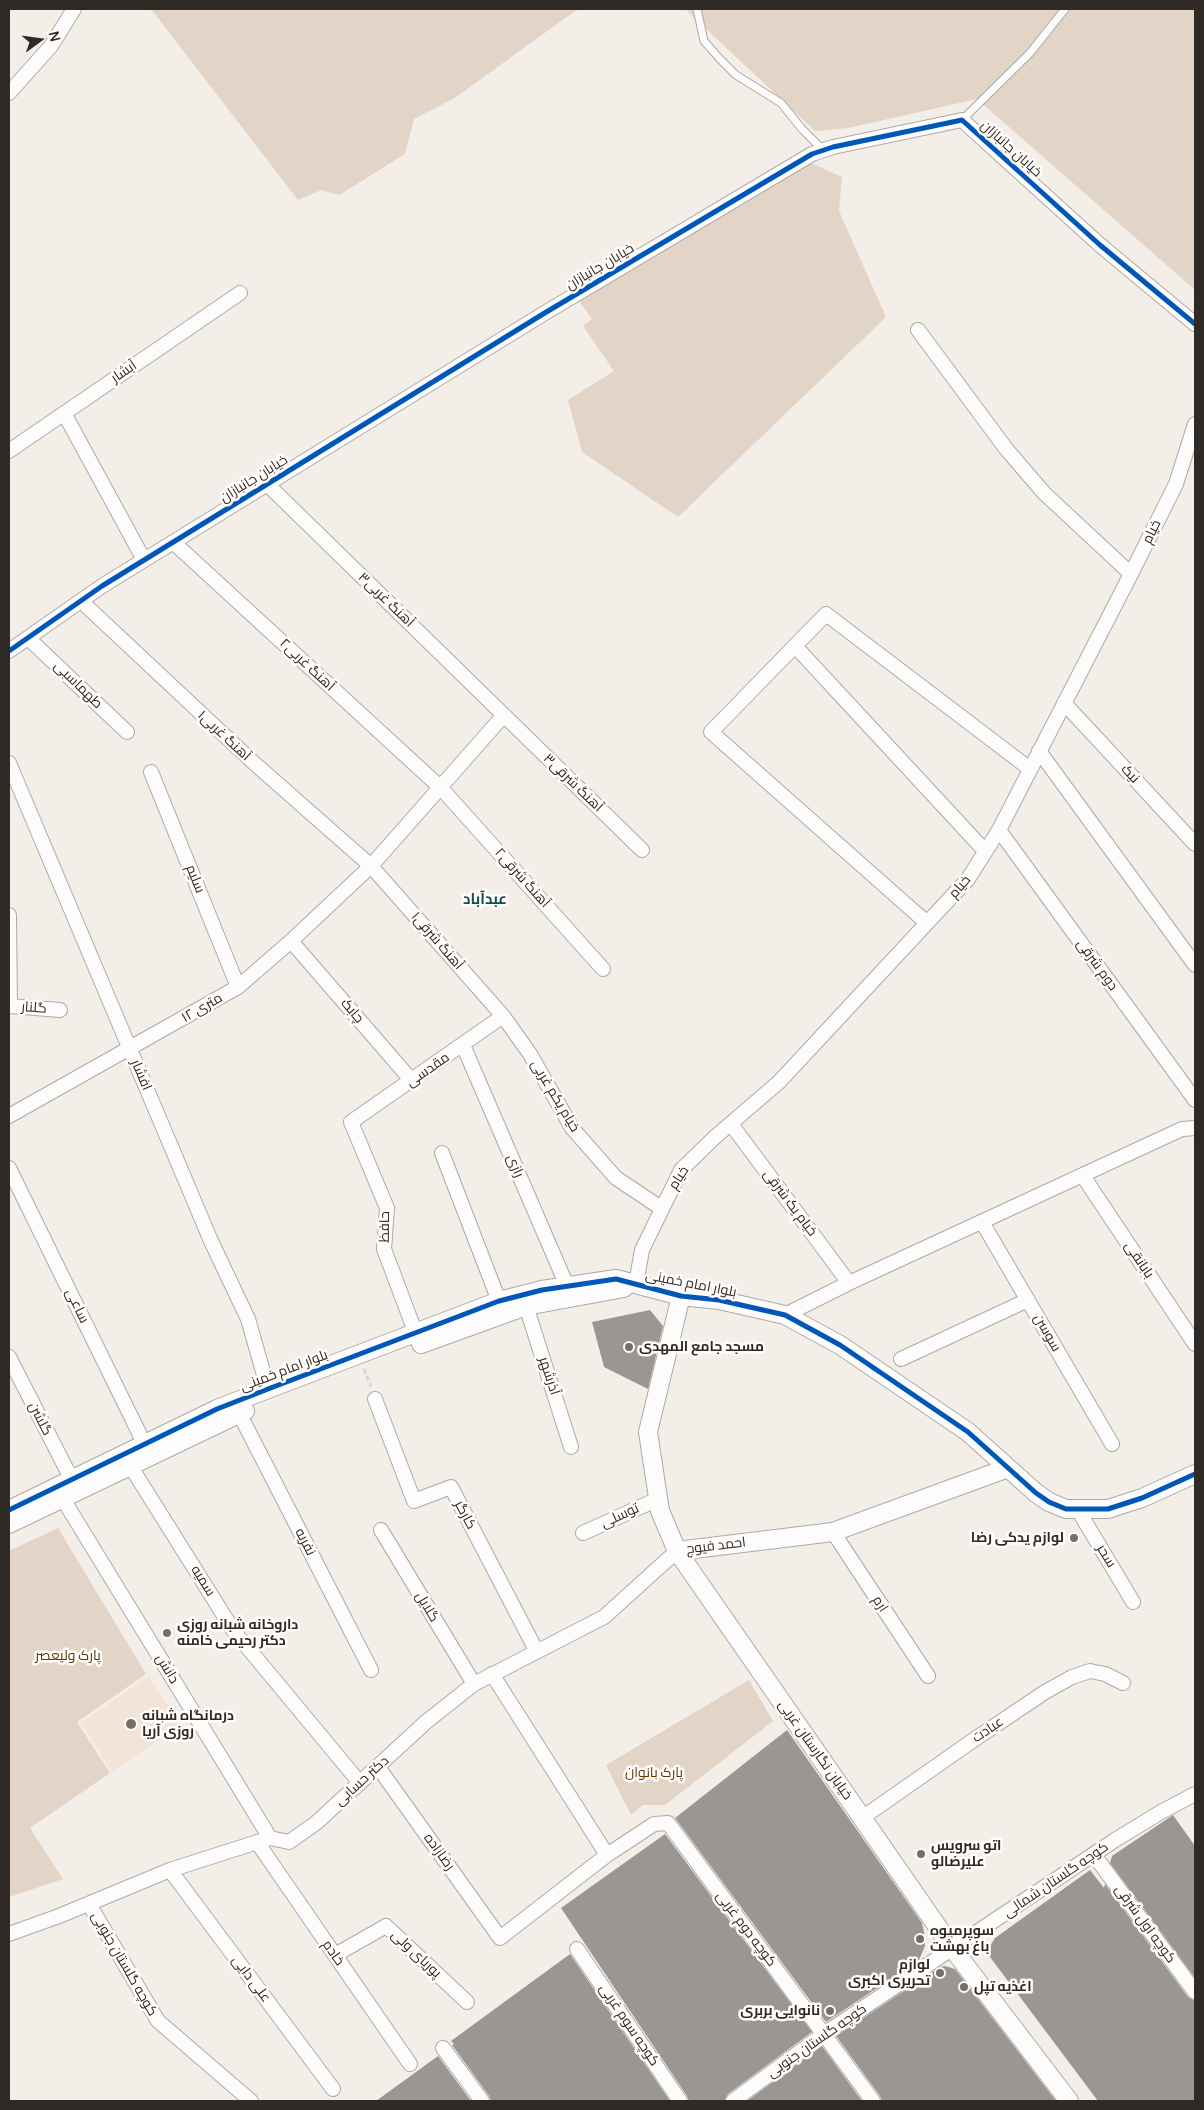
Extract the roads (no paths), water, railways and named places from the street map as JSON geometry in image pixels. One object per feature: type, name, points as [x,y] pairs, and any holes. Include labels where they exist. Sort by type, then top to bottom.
[{"type":"street","points":[[9,93],[51,46],[74,9]]},
{"type":"street","name":"خیابان جانبازان","points":[[9,651],[144,560],[543,314],[812,154],[823,150],[962,120],[1100,245],[1195,324]]},
{"type":"street","name":"آبشار","points":[[9,451],[240,293]]},
{"type":"street","points":[[918,330],[1006,450],[1044,492],[1131,574]]},
{"type":"street","points":[[64,413],[144,560]]},
{"type":"street","name":"خیام","points":[[636,1284],[642,1250],[681,1170],[779,1082],[968,880],[999,830],[1176,484],[1195,424]]},
{"type":"street","name":"آهنگ غربی۳","points":[[267,484],[504,715]]},
{"type":"street","name":"آهنگ غربی۲","points":[[173,542],[441,788]]},
{"type":"street","name":"آهنگ غربی۱","points":[[81,601],[254,763],[371,866]]},
{"type":"street","points":[[927,924],[711,732],[826,614],[1030,770]]},
{"type":"street","name":"طهماسبی","points":[[29,639],[127,732]]},
{"type":"street","points":[[795,646],[986,851]]},
{"type":"street","name":"نیک","points":[[1064,703],[1195,844]]},
{"type":"street","name":"۱۲ متری","points":[[9,1116],[238,987],[291,941],[371,866],[504,715]]},
{"type":"street","name":"آهنگ شرقی۳","points":[[504,715],[642,850]]},
{"type":"street","points":[[1039,751],[1195,965]]},
{"type":"street","name":"افشار","points":[[9,763],[212,1241],[248,1319],[268,1389]]},
{"type":"street","name":"سلیم","points":[[151,772],[238,987]]},
{"type":"street","name":"آهنگ شرقی۲","points":[[441,788],[603,969]]},
{"type":"street","name":"دوم شرقی","points":[[999,830],[1195,1100]]},
{"type":"street","name":"آهنگ شرقی۱","points":[[371,866],[503,1016]]},
{"type":"street","name":"گلنار","points":[[9,915],[10,1006],[60,1010]]},
{"type":"street","name":"چابک","points":[[291,941],[412,1081]]},
{"type":"street","name":"مقدسی","points":[[351,1122],[503,1016]]},
{"type":"street","name":"خیام یکم غربی","points":[[503,1016],[530,1054],[572,1128],[616,1178],[661,1208]]},
{"type":"street","name":"رازی","points":[[463,1045],[568,1286]]},
{"type":"street","name":"حافظ","points":[[351,1122],[387,1208],[384,1249],[416,1334]]},
{"type":"street","name":"خیام یک شرقی","points":[[730,1124],[850,1283]]},
{"type":"street","points":[[785,1316],[850,1283],[1182,1129],[1195,1128]]},
{"type":"street","points":[[442,1153],[499,1302]]},
{"type":"street","name":"ساعی","points":[[9,1168],[145,1445]]},
{"type":"street","name":"بابانقی","points":[[1083,1176],[1195,1344]]},
{"type":"street","name":"سوسن","points":[[982,1222],[1112,1444]]},
{"type":"street","name":"بلوار امام خمینی","points":[[9,1510],[217,1409],[268,1389],[499,1302],[542,1290],[616,1279],[681,1296],[719,1300],[785,1316],[840,1345],[929,1405],[968,1432],[1049,1502],[1066,1509],[1108,1509],[1142,1498],[1195,1474]]},
{"type":"street","name":"بلوار امام خمینی","points":[[9,1524],[239,1413],[526,1306],[617,1291],[636,1284]]},
{"type":"street","name":"احمد فیوج","points":[[681,1296],[648,1432],[660,1511],[677,1551],[833,1532],[1008,1468]]},
{"type":"street","points":[[901,1359],[1028,1300]]},
{"type":"street","name":"آذرشهر","points":[[526,1306],[571,1447]]},
{"type":"street","name":"گلشن","points":[[9,1357],[72,1480]]},
{"type":"street","name":"کارگر","points":[[375,1399],[414,1501],[451,1487],[537,1652]]},
{"type":"street","name":"نفریه","points":[[239,1413],[371,1670]]},
{"type":"street","name":"سمیه","points":[[131,1466],[233,1630],[360,1783]]},
{"type":"street","name":"دانش","points":[[63,1499],[263,1840]]},
{"type":"street","name":"توسلی","points":[[583,1533],[658,1499]]},
{"type":"street","name":"سحر","points":[[1078,1510],[1133,1602]]},
{"type":"street","name":"گلایل","points":[[381,1530],[474,1684]]},
{"type":"street","name":"ارم","points":[[833,1532],[928,1676]]},
{"type":"street","name":"دکتر حسابی","points":[[9,1934],[89,1904],[170,1870],[263,1840],[290,1842],[316,1823],[426,1722],[474,1684],[604,1617],[677,1551]]},
{"type":"street","name":"خیابان نگارستان غربی","points":[[677,1551],[953,1949],[1068,2101]]},
{"type":"street","name":"عبادت","points":[[862,1818],[1006,1718],[1072,1677],[1090,1671],[1105,1674],[1123,1682]]},
{"type":"street","points":[[492,1674],[608,1855]]},
{"type":"street","name":"رضازاده","points":[[378,1767],[500,1938],[608,1855]]},
{"type":"street","name":"کوچه گلستان شمالی","points":[[953,1949],[1160,1812],[1195,1794]]},
{"type":"street","name":"کوچه دوم غربی","points":[[608,1855],[654,1824],[668,1823],[873,2101]]},
{"type":"street","name":"خادم","points":[[263,1840],[335,1955],[410,2064]]},
{"type":"street","name":"کوچه اول شرقی","points":[[1094,1855],[1195,1992]]},
{"type":"street","name":"علی دایی","points":[[170,1870],[333,2089]]},
{"type":"street","name":"کوچه گلستان جنوبی","points":[[89,1904],[158,2021],[251,2101]]},
{"type":"street","name":"پوریای ولی","points":[[335,1955],[386,1926],[467,2002]]},
{"type":"street","name":"کوچه سوم غربی","points":[[577,1949],[680,2101]]},
{"type":"street","name":"کوچه گلستان جنوبی","points":[[733,2101],[824,2034],[953,1949]]},
{"type":"street","points":[[443,2048],[482,2101]]},
{"type":"lane","points":[[697,9],[704,41],[719,58],[736,75],[781,103],[802,129],[823,150]]},
{"type":"lane","points":[[962,120],[1030,53],[1065,9]]},
{"type":"place","name":"مسجد جامع المهدی","points":[[629,1347]]},
{"type":"place","name":"لوازم یدکی رضا","points":[[1074,1538]]},
{"type":"place","name":"داروخانه شبانه روزی دکتر رحیمی خامنه","points":[[167,1633]]},
{"type":"place","name":"درمانگاه شبانه روزی آریا","points":[[131,1724]]},
{"type":"place","name":"اتو سرویس علیرضالو","points":[[921,1854]]},
{"type":"place","name":"سوپرمیوه باغ بهشت","points":[[920,1939]]},
{"type":"place","name":"لوازم تحریری اکبری","points":[[940,1973]]},
{"type":"place","name":"اغذیه تپل","points":[[964,1987]]},
{"type":"place","name":"نانوایی بربری","points":[[830,2011]]},
{"type":"district","name":"عبدآباد","points":[[485,900]]},
{"type":"park label","name":"پارک ولیعصر","points":[[68,1656]]},
{"type":"park label","name":"پارک بانوان","points":[[654,1773]]}]
